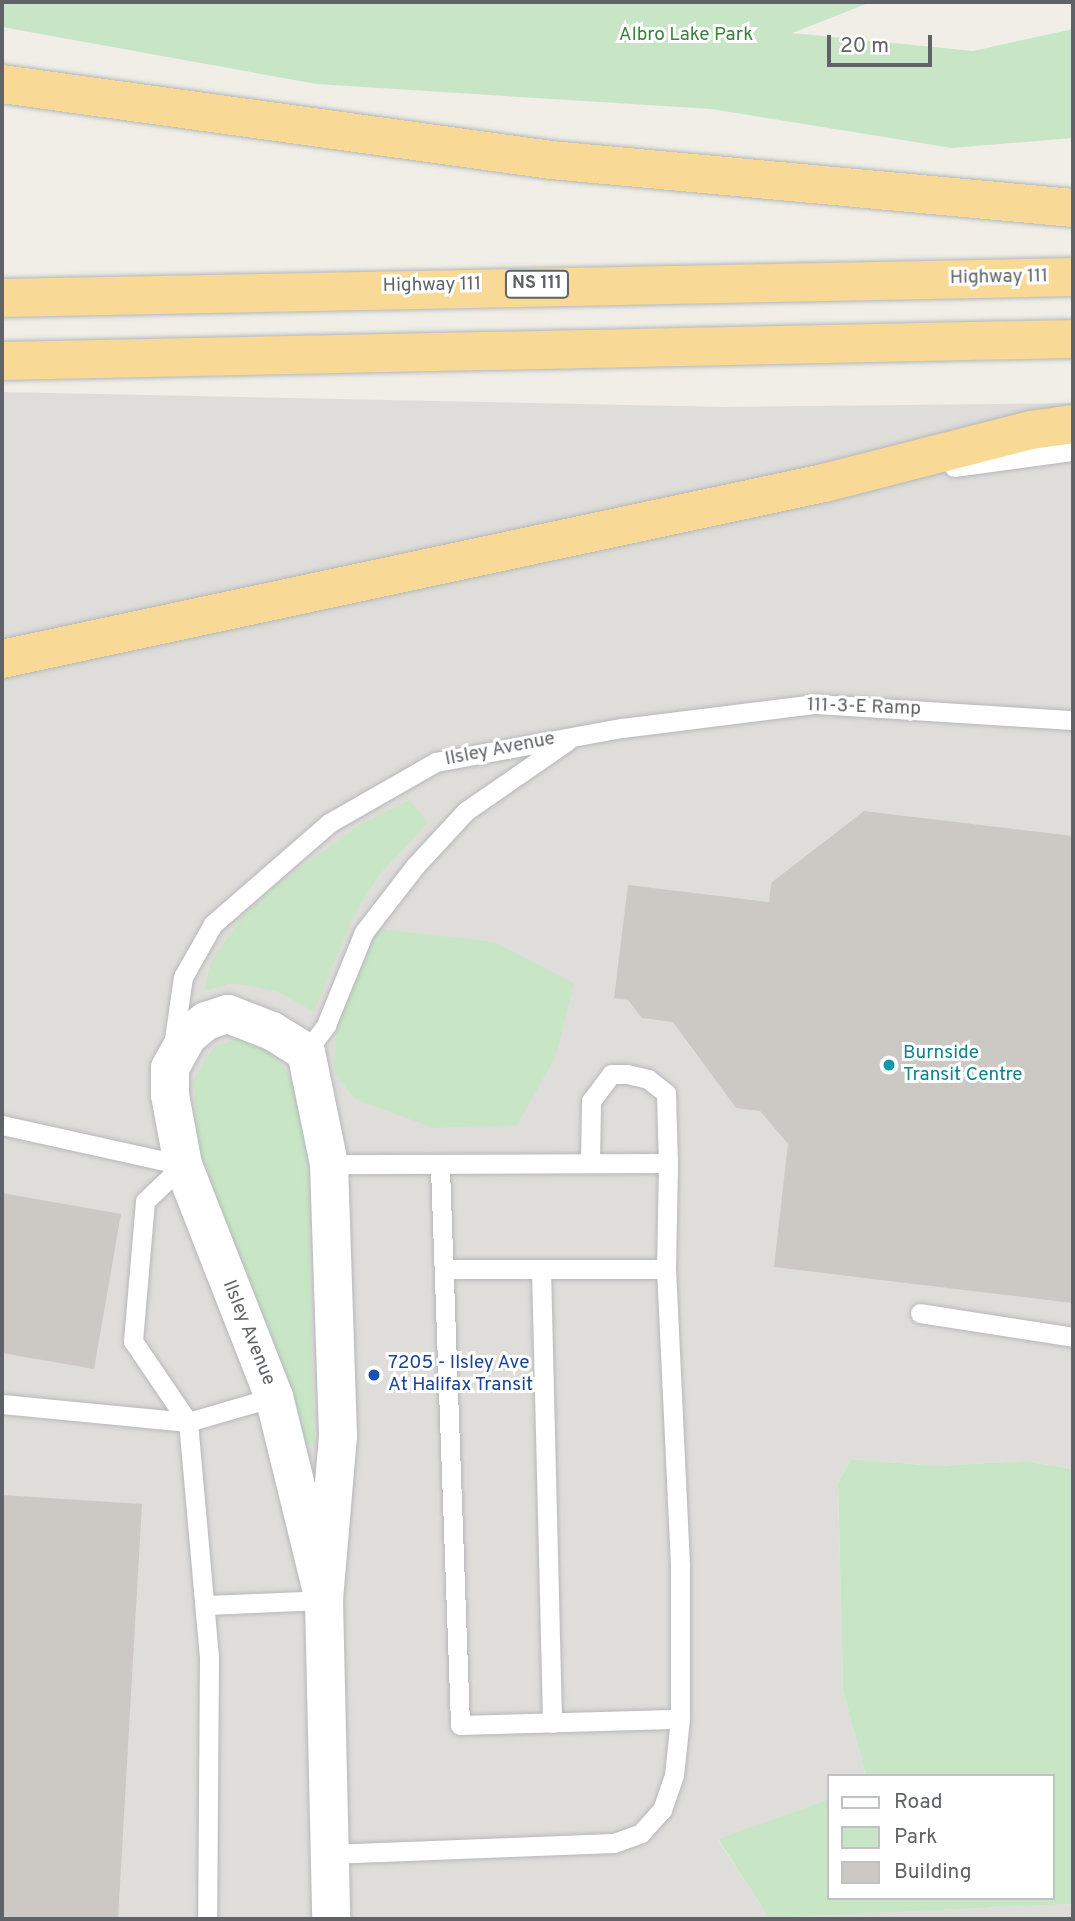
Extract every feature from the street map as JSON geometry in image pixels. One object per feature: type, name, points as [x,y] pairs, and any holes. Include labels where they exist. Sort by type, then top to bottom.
[{"type":"highway","points":[[2,84],[551,160],[1073,208]]},
{"type":"highway","name":"Highway 111","points":[[2,298],[1073,277]]},
{"type":"highway","points":[[2,361],[1073,339]]},
{"type":"highway","points":[[2,675],[19,656],[824,483],[1031,430],[1073,424]]},
{"type":"street","points":[[170,1068],[188,1036],[206,1021],[229,1014],[272,1031],[306,1052]]},
{"type":"street","name":"Ilsley Avenue","points":[[306,1052],[329,1164],[338,1436],[324,1600],[331,1919]]},
{"type":"street","name":"Ilsley Avenue","points":[[170,1068],[183,1166],[274,1397],[324,1600]]},
{"type":"lane","points":[[824,483],[1073,451]]},
{"type":"lane","name":"111-3-E Ramp","points":[[572,737],[816,704],[1073,720]]},
{"type":"lane","name":"Ilsley Avenue","points":[[306,1052],[326,1025],[364,932],[415,866],[466,811],[572,737]]},
{"type":"lane","name":"Ilsley Avenue","points":[[170,1068],[183,977],[213,924],[292,852],[329,823],[436,762],[572,737]]},
{"type":"lane","points":[[329,1854],[614,1843],[641,1833],[662,1810],[674,1775],[680,1719],[680,1565],[666,1269],[666,1093],[648,1079],[627,1074],[611,1074],[591,1101],[590,1161]]},
{"type":"lane","points":[[2,1125],[183,1166]]},
{"type":"lane","points":[[329,1164],[440,1168],[590,1161],[668,1163]]},
{"type":"lane","points":[[183,1166],[145,1201],[132,1341],[188,1422],[205,1605],[207,1919]]},
{"type":"lane","points":[[440,1168],[460,1725],[680,1719]]},
{"type":"lane","points":[[444,1269],[666,1269]]},
{"type":"lane","points":[[541,1269],[552,1723]]},
{"type":"lane","points":[[920,1313],[1073,1337]]},
{"type":"lane","points":[[2,1404],[188,1422],[274,1397]]},
{"type":"lane","points":[[205,1605],[324,1600]]},
{"type":"shaded area","points":[[2,392],[726,407],[1073,403],[1073,1469],[1024,1461],[936,1466],[851,1459],[838,1483],[843,1691],[865,1774],[827,1774],[827,1801],[819,1806],[718,1840],[769,1918],[1073,1904],[1073,1919],[2,1919]]},
{"type":"green space","name":"Albro Lake Park","points":[[2,2],[871,2],[792,33],[973,51],[1073,29],[1073,138],[952,148],[711,109],[316,84],[2,27]]},
{"type":"green space","points":[[410,800],[428,823],[379,875],[353,917],[314,1012],[277,991],[232,983],[204,991],[211,961],[244,915],[273,888],[359,825]]},
{"type":"green space","points":[[380,929],[494,942],[574,983],[556,1056],[517,1125],[433,1128],[355,1099],[333,1071],[340,991]]},
{"type":"green space","points":[[234,1040],[257,1043],[276,1054],[296,1088],[307,1134],[314,1443],[304,1445],[271,1335],[225,1240],[199,1153],[193,1080],[213,1048]]},
{"type":"green space","points":[[851,1459],[936,1466],[1024,1461],[1073,1469],[1073,1904],[769,1918],[718,1839],[827,1800],[827,1900],[1054,1900],[1054,1774],[865,1774],[843,1691],[838,1483]]},
{"type":"building","name":"Burnside Transit Centre","points":[[864,811],[1073,836],[1073,1303],[774,1267],[788,1144],[760,1111],[736,1108],[673,1022],[642,1018],[628,1000],[614,998],[628,885],[769,902],[771,883]]},
{"type":"building","points":[[2,1193],[121,1214],[94,1369],[2,1353]]},
{"type":"building","points":[[2,1495],[142,1504],[118,1919],[2,1919]]},
{"type":"place","name":"Burnside Transit Centre","points":[[889,1065]]},
{"type":"place","name":"7205 - Ilsley Ave At Halifax Transit","points":[[374,1375]]}]
